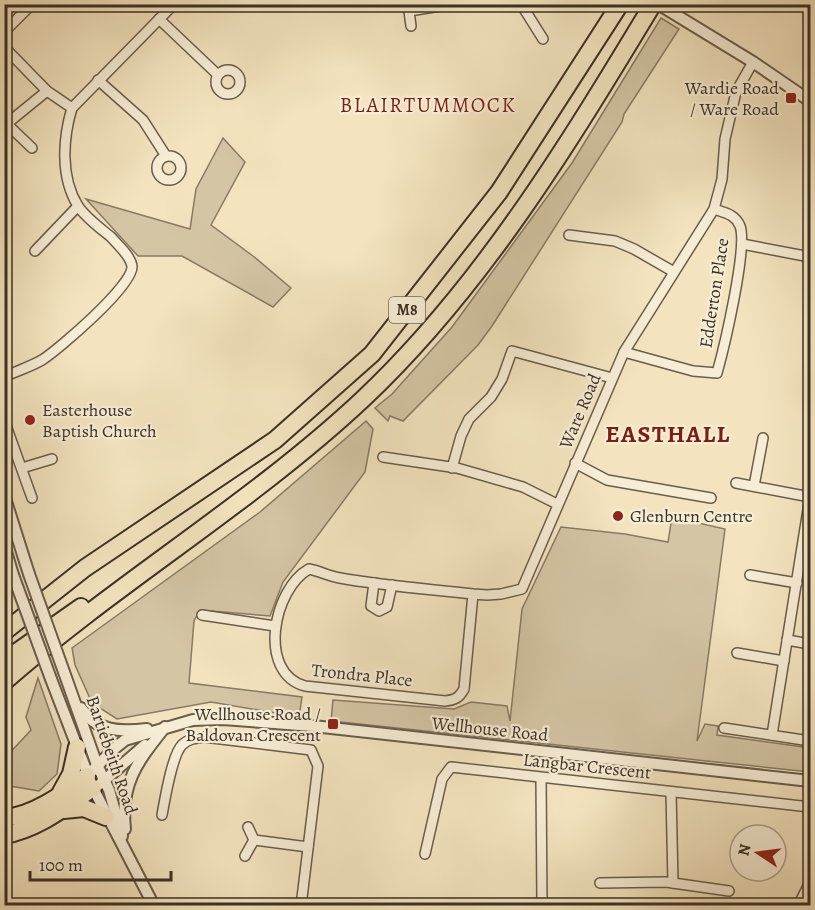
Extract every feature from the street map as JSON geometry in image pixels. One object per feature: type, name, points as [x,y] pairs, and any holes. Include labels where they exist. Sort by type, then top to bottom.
[{"type":"highway","name":"M8","points":[[4,632],[85,568],[274,440],[372,354],[499,192],[620,4]]},
{"type":"highway","name":"M8","points":[[4,661],[73,612],[237,503],[335,425],[396,367],[428,332],[481,266],[532,194],[653,4]]},
{"type":"highway","points":[[4,682],[50,643],[237,503]]},
{"type":"highway","name":"M8","points":[[4,617],[121,545]]},
{"type":"highway","points":[[59,803],[71,774],[77,747]]},
{"type":"highway","points":[[4,835],[31,826],[95,778]]},
{"type":"highway","points":[[4,818],[59,803],[91,809],[106,817]]},
{"type":"street","points":[[4,32],[32,4]]},
{"type":"street","points":[[4,377],[40,361],[70,340],[119,290],[130,275],[132,267],[121,248],[78,206],[68,181],[65,159],[68,124],[72,108],[174,4]]},
{"type":"street","points":[[411,26],[408,8],[453,4]]},
{"type":"street","points":[[521,4],[543,39]]},
{"type":"street","points":[[658,4],[753,62],[810,101]]},
{"type":"street","points":[[159,19],[218,75]]},
{"type":"street","points":[[4,46],[46,91],[72,108]]},
{"type":"street","name":"Ware Road","points":[[316,571],[331,577],[486,596],[522,589],[624,352],[714,209],[722,179],[725,139],[736,92],[753,62]]},
{"type":"street","points":[[98,80],[143,120],[166,156]]},
{"type":"street","points":[[32,148],[6,125],[46,91]]},
{"type":"street","points":[[35,251],[78,206]]},
{"type":"street","name":"Edderton Place","points":[[624,352],[693,371],[717,374],[725,343],[742,244],[740,227],[733,216],[714,209]]},
{"type":"street","points":[[569,235],[615,241],[674,272]]},
{"type":"street","points":[[742,244],[810,257]]},
{"type":"street","points":[[452,468],[461,436],[469,419],[492,397],[502,379],[512,351],[612,378]]},
{"type":"street","points":[[4,420],[32,498]]},
{"type":"street","points":[[754,486],[763,438]]},
{"type":"street","points":[[383,457],[452,468],[523,487],[557,504]]},
{"type":"street","points":[[22,468],[52,459]]},
{"type":"street","points":[[575,463],[607,480],[711,498]]},
{"type":"street","points":[[736,483],[810,497],[806,548],[796,583],[772,735]]},
{"type":"street","name":"Bartiebeith Road","points":[[4,495],[28,573],[73,696],[106,817],[126,850],[154,906]]},
{"type":"street","name":"Bartiebeith Road","points":[[4,545],[77,747],[95,778],[109,790],[126,850]]},
{"type":"street","name":"Trondra Place","points":[[316,571],[309,569],[302,573],[294,583],[282,603],[275,626],[278,658],[286,676],[293,683],[305,686],[445,701],[454,700],[464,689],[473,594]]},
{"type":"street","points":[[750,575],[796,583]]},
{"type":"street","points":[[374,583],[371,606],[379,611],[387,607],[392,585]]},
{"type":"street","points":[[202,615],[275,626]]},
{"type":"street","points":[[787,640],[810,644]]},
{"type":"street","points":[[737,653],[783,661]]},
{"type":"street","points":[[73,696],[88,719],[103,728],[118,730],[165,727]]},
{"type":"street","name":"Wellhouse Road","points":[[95,778],[125,741],[193,720],[223,719],[313,726],[810,781]]},
{"type":"street","points":[[126,850],[124,820],[127,789],[134,768],[165,727]]},
{"type":"street","name":"Wellhouse Road","points":[[95,778],[165,727]]},
{"type":"street","points":[[724,728],[810,741]]},
{"type":"street","points":[[162,815],[175,756],[181,745],[190,739],[204,737],[311,750],[318,766],[301,906]]},
{"type":"street","name":"Langbar Crescent","points":[[425,854],[442,779],[451,767],[810,807]]},
{"type":"street","points":[[541,778],[542,906]]},
{"type":"street","points":[[671,792],[673,883]]},
{"type":"street","points":[[248,827],[254,840]]},
{"type":"street","points":[[254,840],[308,847]]},
{"type":"street","points":[[245,856],[254,840]]},
{"type":"street","points":[[798,906],[810,882]]},
{"type":"street","points":[[600,883],[673,883],[729,891]]},
{"type":"shaded area","points":[[661,18],[679,29],[492,326],[478,345],[403,421],[390,416],[388,421],[375,408],[392,394],[452,327],[572,163]]},
{"type":"shaded area","points":[[223,138],[245,162],[211,225],[291,288],[273,307],[182,256],[138,256],[86,199],[190,229],[196,189]]},
{"type":"shaded area","points":[[366,421],[373,429],[365,472],[283,582],[270,616],[200,610],[194,621],[189,683],[302,697],[299,717],[211,702],[117,719],[92,703],[75,665],[72,648],[260,512]]},
{"type":"shaded area","points":[[672,517],[725,529],[697,741],[705,724],[718,726],[717,735],[810,748],[810,772],[331,721],[333,700],[454,709],[471,702],[507,706],[510,721],[522,609],[561,527],[625,534],[668,542]]},
{"type":"shaded area","points":[[38,678],[61,744],[57,774],[39,791],[4,785],[5,758],[31,730],[26,717]]},
{"type":"place","name":"Wardie Road / Ware Road","points":[[791,98]]},
{"type":"place","name":"Easterhouse Baptish Church","points":[[30,420]]},
{"type":"place","name":"Glenburn Centre","points":[[618,516]]},
{"type":"place","name":"Wellhouse Road / Baldovan Crescent","points":[[333,724]]},
{"type":"district","name":"BLAIRTUMMOCK","points":[[428,105]]},
{"type":"district","name":"EASTHALL","points":[[668,434]]}]
